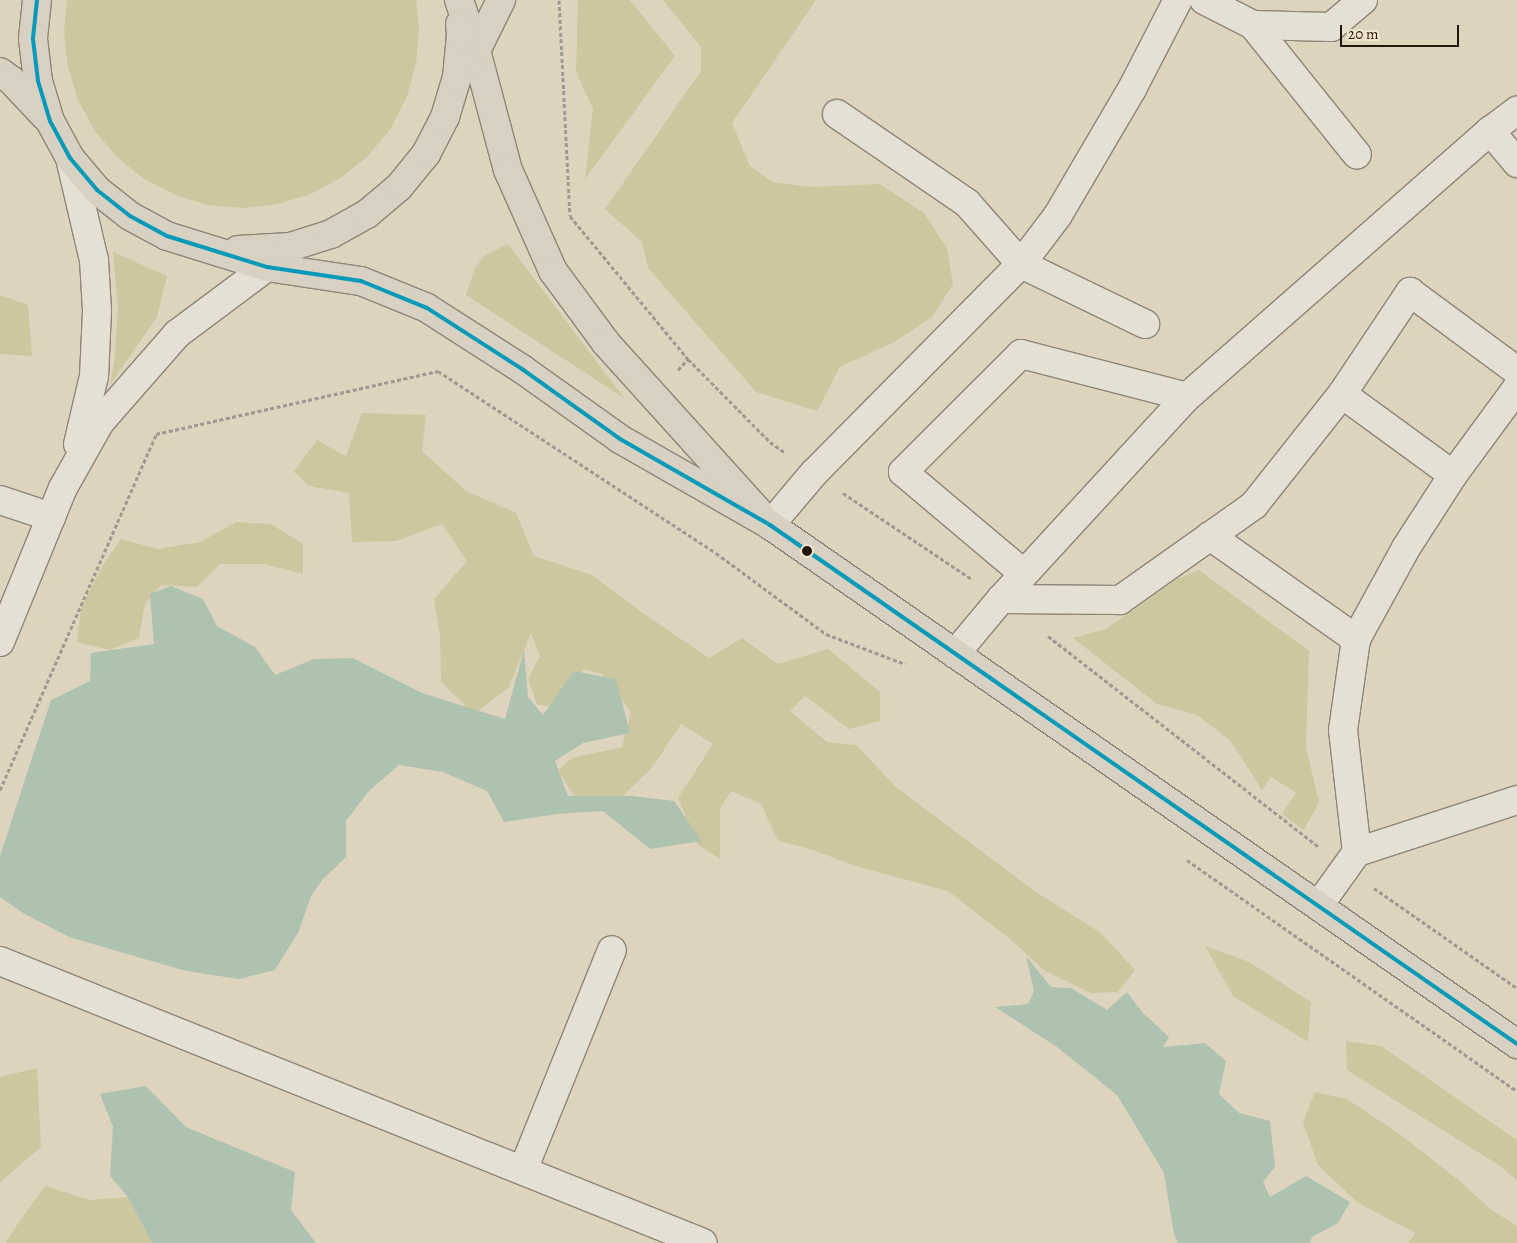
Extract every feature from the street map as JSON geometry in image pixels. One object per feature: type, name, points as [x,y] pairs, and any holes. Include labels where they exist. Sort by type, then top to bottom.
[{"type":"main road","points":[[37,0],[33,39],[38,81],[50,121],[70,158],[97,190],[130,216],[167,236],[267,267],[361,281],[426,308],[522,370],[620,439],[770,525],[1517,1044]]},
{"type":"main road","points":[[458,0],[476,50],[508,170],[553,271],[606,343],[770,525]]},
{"type":"main road","points":[[445,117],[457,77],[461,36],[458,0]]},
{"type":"main road","points":[[207,247],[249,251],[290,247],[331,234],[368,214],[399,187],[426,154],[501,0]]},
{"type":"main road","points":[[0,72],[11,80],[50,121]]},
{"type":"street","points":[[770,525],[814,473],[1020,264],[1058,215],[1132,89],[1178,0]]},
{"type":"street","points":[[1204,0],[1253,25],[1357,155]]},
{"type":"street","points":[[1253,25],[1331,27],[1363,0]]},
{"type":"street","points":[[955,654],[1023,573],[1187,397],[1490,131],[1517,111]]},
{"type":"street","points":[[837,114],[967,203],[1020,264],[1145,324]]},
{"type":"street","points":[[1490,131],[1517,163]]},
{"type":"street","points":[[64,488],[82,430],[94,376],[97,311],[94,260],[70,158]]},
{"type":"street","points":[[0,642],[64,488],[100,422],[177,334],[267,267],[331,234]]},
{"type":"street","points":[[1001,599],[1120,600],[1254,505],[1342,394],[1410,292],[1517,371]]},
{"type":"street","points":[[1023,573],[903,472],[1021,354],[1187,397]]},
{"type":"street","points":[[1357,852],[1343,730],[1356,639],[1406,548],[1453,475],[1517,388]]},
{"type":"street","points":[[1342,394],[1453,475]]},
{"type":"street","points":[[0,500],[51,517]]},
{"type":"street","points":[[1210,536],[1356,639]]},
{"type":"street","points":[[1319,906],[1357,852],[1517,800]]},
{"type":"street","points":[[523,1170],[612,950]]},
{"type":"street","points":[[0,961],[703,1243]]},
{"type":"path","points":[[0,790],[156,434],[438,371],[716,553],[826,634],[908,665]]},
{"type":"path","points":[[1184,858],[1517,1091]]},
{"type":"shaded area","points":[[67,0],[416,0],[419,28],[416,63],[407,97],[391,128],[369,155],[342,177],[311,194],[278,204],[243,208],[208,205],[175,195],[144,179],[117,157],[95,131],[78,100],[68,67],[64,32]]},
{"type":"shaded area","points":[[578,0],[630,0],[675,56],[585,179],[593,109],[576,72]]},
{"type":"shaded area","points":[[663,0],[816,0],[732,123],[750,166],[773,182],[809,187],[880,184],[924,213],[947,248],[953,284],[932,317],[896,341],[840,367],[817,411],[756,392],[648,268],[642,242],[605,209],[701,71],[701,47]]},
{"type":"shaded area","points":[[508,244],[624,398],[466,295],[475,268],[485,255]]},
{"type":"shaded area","points":[[113,252],[167,276],[157,317],[110,385],[115,355],[118,307]]},
{"type":"shaded area","points":[[0,295],[28,305],[32,356],[0,354]]},
{"type":"shaded area","points":[[362,413],[426,415],[422,451],[466,491],[516,513],[534,556],[592,575],[647,616],[709,658],[742,638],[778,664],[828,649],[880,692],[880,721],[849,729],[805,696],[790,711],[827,742],[856,745],[897,788],[1037,893],[1101,933],[1135,970],[1118,992],[1091,993],[1045,971],[1010,939],[948,891],[859,867],[807,848],[778,841],[761,804],[731,791],[720,809],[720,859],[698,845],[678,798],[713,744],[681,724],[652,768],[620,798],[574,796],[558,770],[572,758],[622,747],[631,712],[602,674],[584,669],[551,707],[537,704],[528,679],[540,656],[531,633],[509,687],[474,714],[441,682],[440,636],[434,599],[467,561],[442,524],[396,541],[352,542],[349,493],[309,486],[294,472],[317,440],[346,456]]},
{"type":"shaded area","points":[[236,522],[271,524],[303,544],[303,574],[264,564],[220,564],[197,587],[161,585],[145,604],[139,638],[110,650],[77,642],[81,608],[103,565],[121,539],[158,549],[200,542]]},
{"type":"shaded area","points":[[1199,570],[1309,651],[1306,747],[1319,802],[1304,830],[1282,814],[1296,793],[1271,777],[1262,790],[1231,741],[1197,715],[1157,704],[1073,638],[1106,629],[1177,579]]},
{"type":"shaded area","points":[[171,586],[203,599],[217,626],[255,647],[275,675],[314,659],[353,658],[422,693],[505,719],[524,650],[528,697],[543,715],[574,671],[616,679],[630,733],[583,743],[555,761],[568,796],[632,796],[674,801],[702,841],[650,849],[603,811],[557,814],[504,822],[487,791],[443,772],[399,765],[369,791],[346,821],[346,857],[323,879],[311,896],[299,931],[275,970],[239,979],[186,971],[69,937],[23,913],[0,897],[0,856],[51,700],[90,681],[91,653],[154,644],[150,594]]},
{"type":"shaded area","points":[[1205,946],[1249,962],[1311,1002],[1308,1042],[1233,996]]},
{"type":"shaded area","points":[[1026,956],[1051,987],[1071,988],[1107,1010],[1127,992],[1143,1013],[1169,1037],[1163,1047],[1205,1043],[1226,1061],[1219,1094],[1239,1113],[1270,1121],[1275,1167],[1263,1182],[1270,1197],[1306,1176],[1350,1202],[1338,1223],[1312,1237],[1310,1243],[1178,1243],[1174,1234],[1164,1173],[1117,1095],[1057,1047],[995,1007],[1028,1004],[1034,991]]},
{"type":"shaded area","points":[[1346,1041],[1381,1046],[1517,1140],[1517,1180],[1497,1164],[1347,1070]]},
{"type":"shaded area","points":[[37,1068],[41,1147],[0,1182],[0,1077]]},
{"type":"shaded area","points":[[146,1086],[186,1127],[295,1172],[291,1210],[316,1243],[152,1243],[128,1197],[110,1176],[113,1127],[100,1094]]},
{"type":"shaded area","points":[[1315,1092],[1347,1099],[1401,1135],[1462,1183],[1490,1209],[1517,1226],[1517,1243],[1408,1243],[1416,1233],[1358,1203],[1318,1165],[1303,1122]]},
{"type":"shaded area","points":[[45,1186],[89,1200],[128,1197],[152,1243],[6,1243]]},
{"type":"transit line","points":[[37,0],[33,39],[38,81],[50,121],[70,158],[97,190],[130,216],[167,236],[267,267],[361,281],[427,308],[522,369],[620,439],[770,525],[1517,1044]]}]
